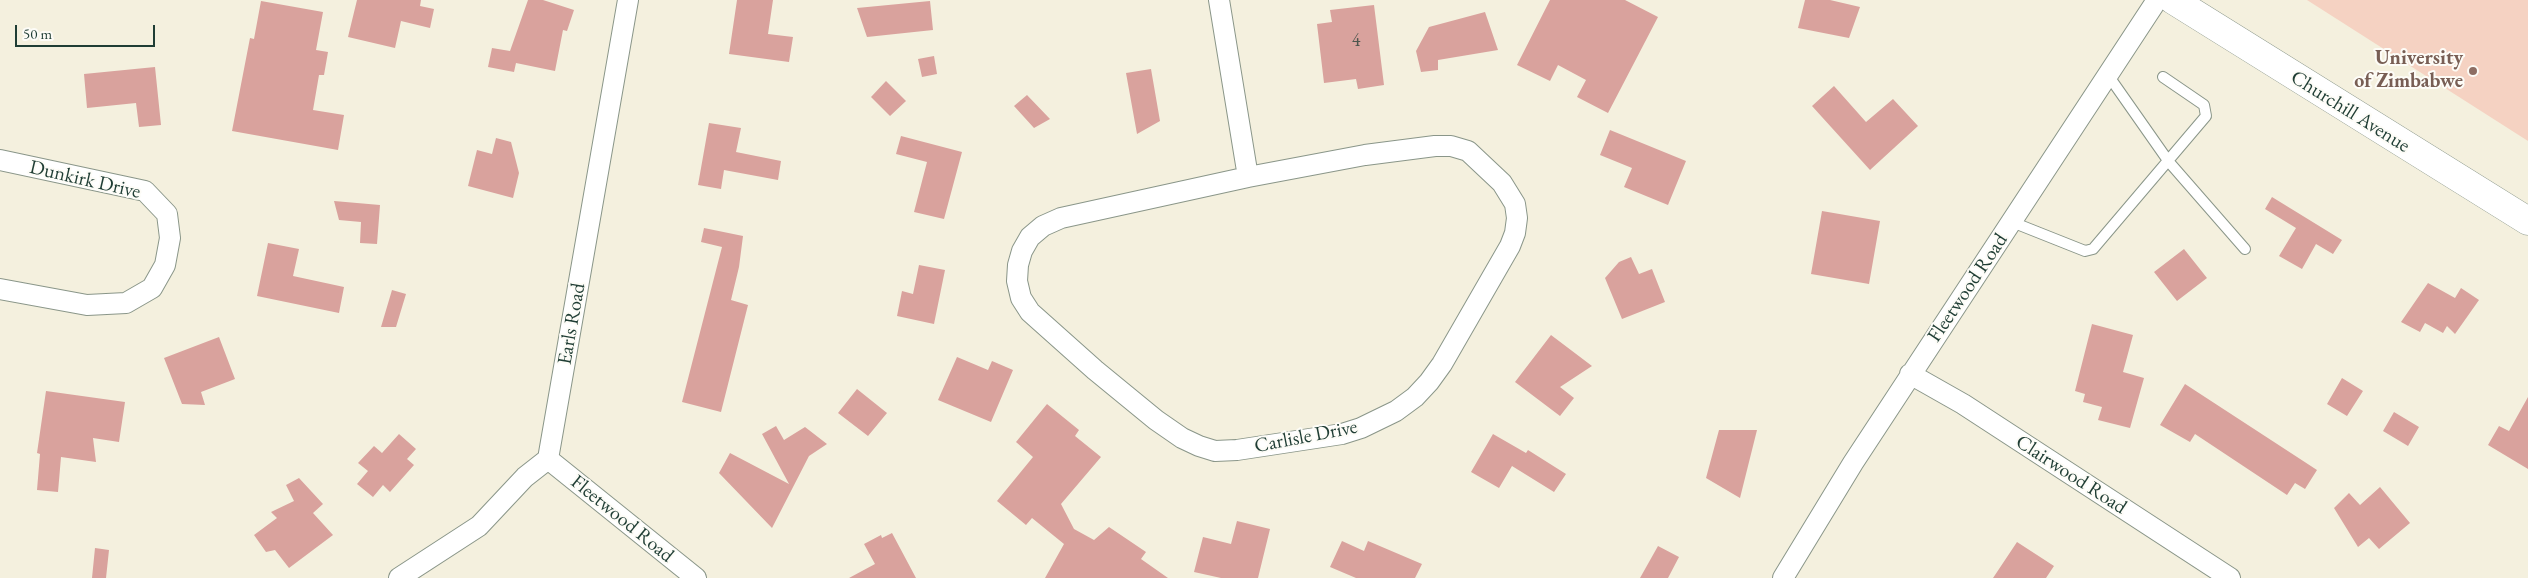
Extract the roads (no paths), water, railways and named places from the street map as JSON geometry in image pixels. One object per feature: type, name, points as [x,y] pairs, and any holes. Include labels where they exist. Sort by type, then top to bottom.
[{"type":"main road","name":"Churchill Avenue","points":[[2173,0],[2528,222]]},
{"type":"street","name":"Earls Road","points":[[548,459],[628,0]]},
{"type":"street","points":[[1219,0],[1248,177]]},
{"type":"street","name":"Fleetwood Road","points":[[1783,578],[1852,463],[2157,0]]},
{"type":"street","name":"Carlisle Drive","points":[[1435,146],[1451,146],[1468,151],[1502,183],[1515,204],[1517,218],[1515,233],[1442,364],[1415,397],[1396,411],[1376,422],[1342,434],[1237,450],[1216,451],[1199,446],[1182,438],[1156,420],[1095,370],[1030,312],[1020,298],[1017,281],[1018,266],[1030,237],[1043,226],[1061,218],[1248,177],[1365,155],[1435,146]]},
{"type":"street","name":"Dunkirk Drive","points":[[0,160],[145,191],[167,214],[170,238],[165,265],[152,288],[126,303],[87,305],[0,289]]},
{"type":"street","name":"Clairwood Road","points":[[1910,374],[1963,404],[2226,577]]},
{"type":"street","points":[[398,578],[479,526],[525,477],[548,459]]},
{"type":"street","name":"Fleetwood Road","points":[[548,459],[696,578]]},
{"type":"lane","points":[[2108,75],[2169,162],[2245,249]]},
{"type":"lane","points":[[2012,222],[2085,251],[2093,249],[2169,162],[2206,116],[2204,105],[2163,77]]},
{"type":"place","name":"University of Zimbabwe","points":[[2473,71]]}]
